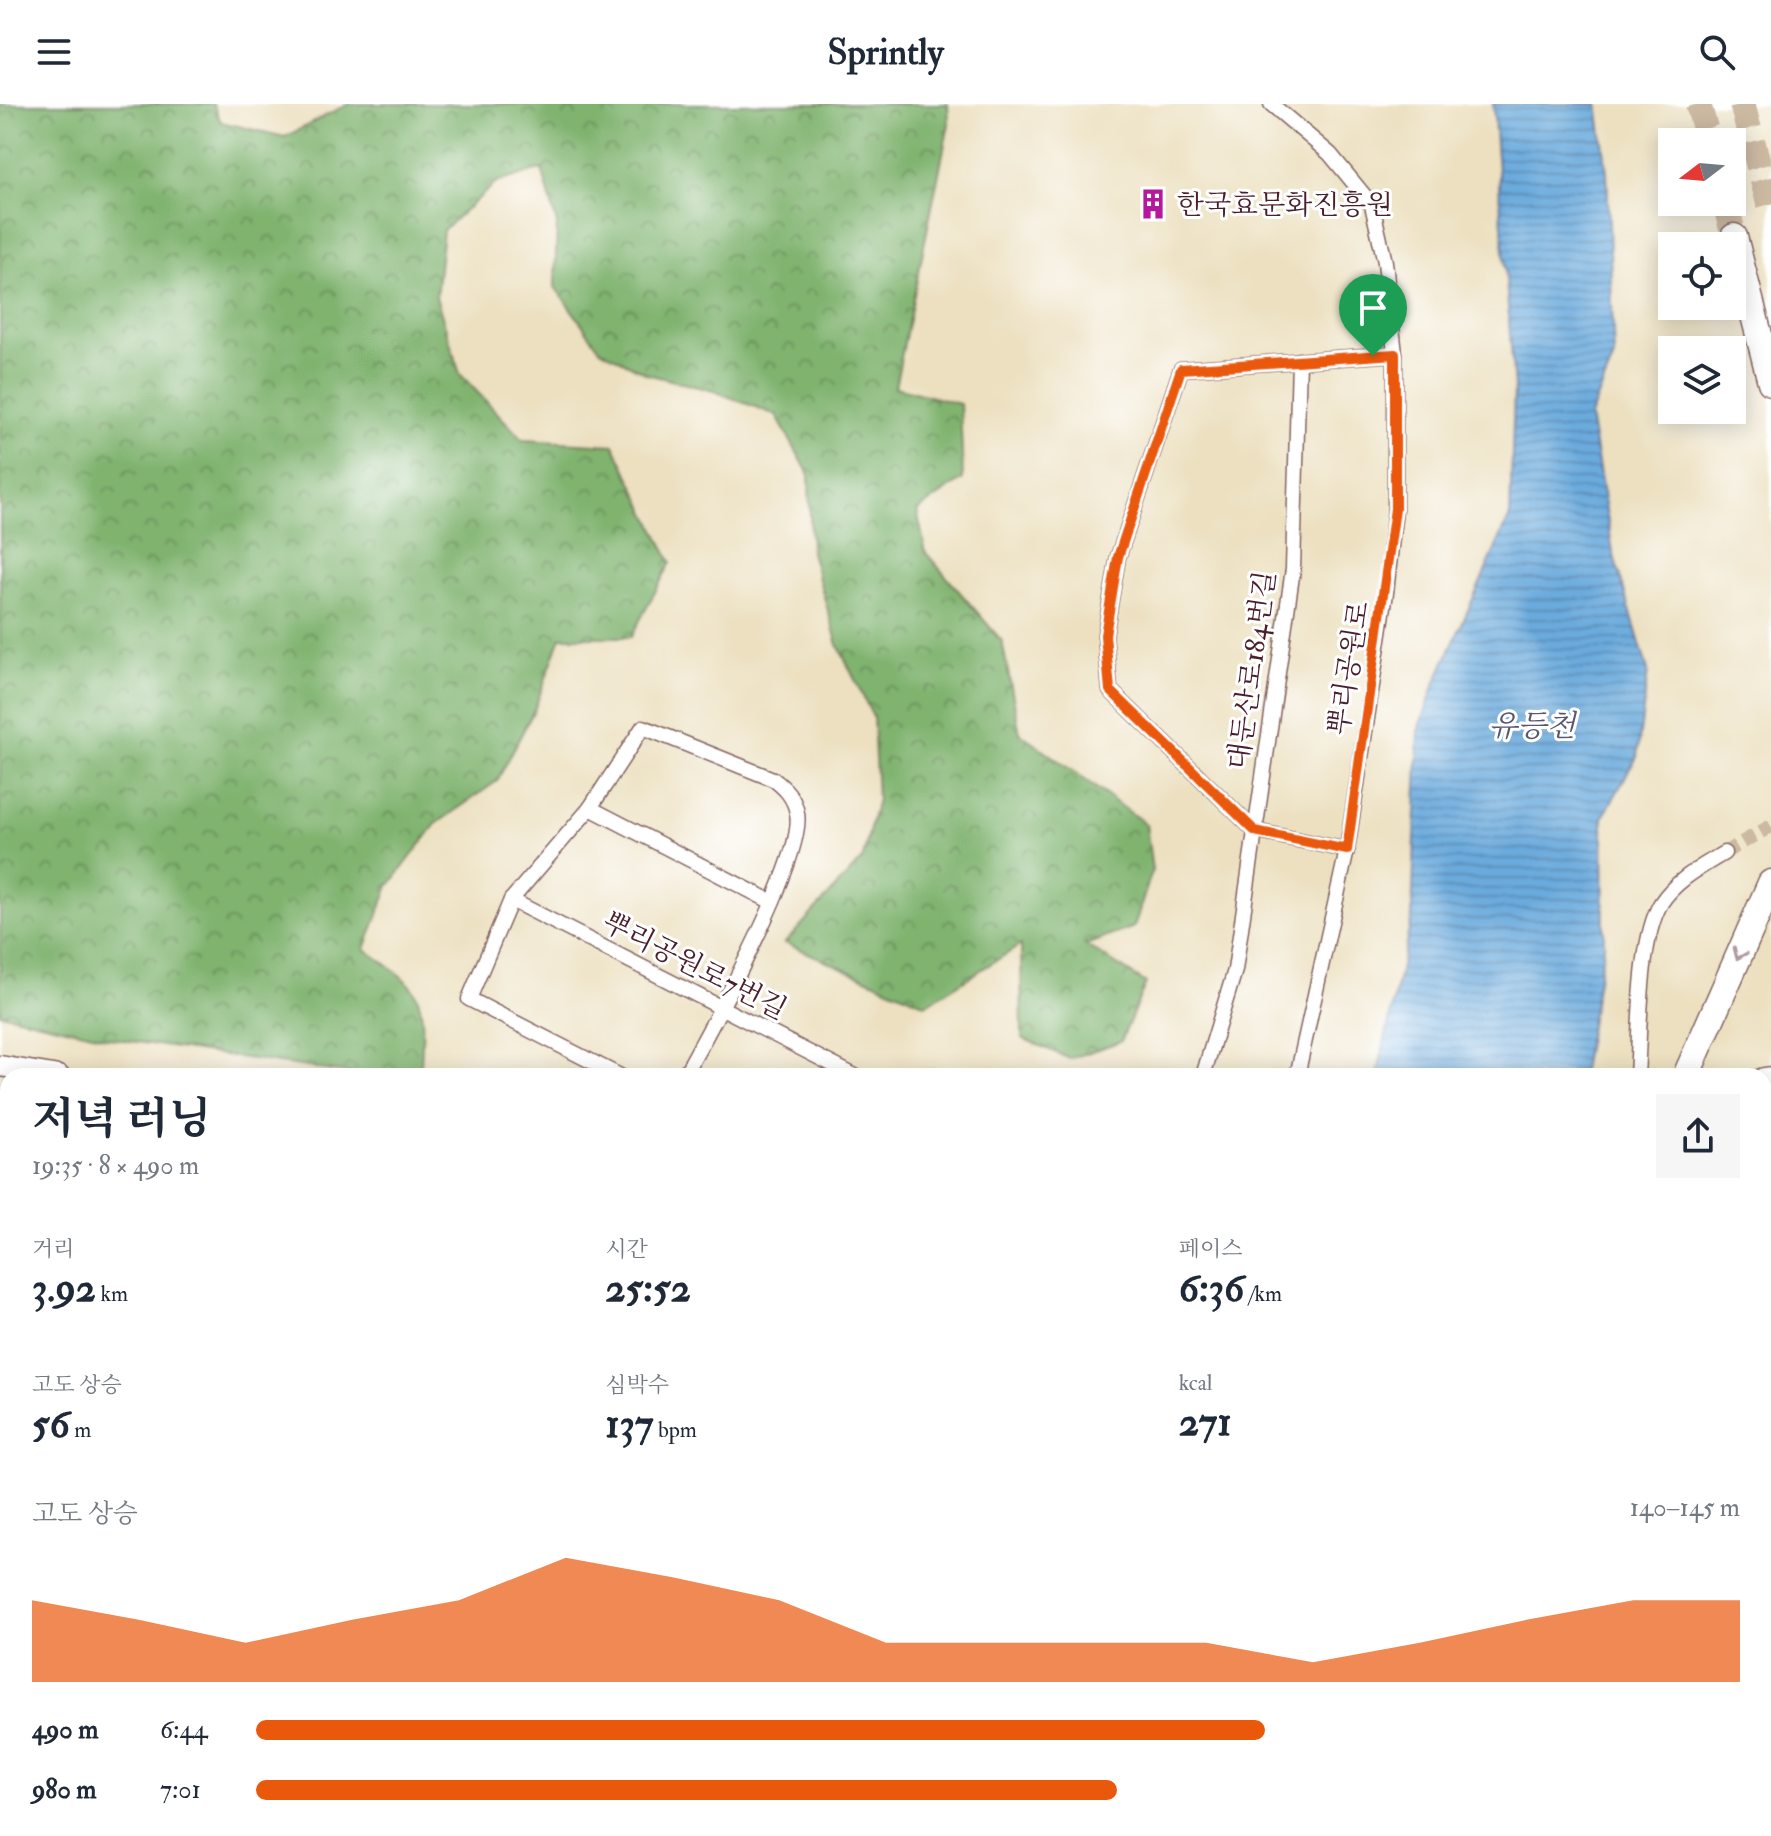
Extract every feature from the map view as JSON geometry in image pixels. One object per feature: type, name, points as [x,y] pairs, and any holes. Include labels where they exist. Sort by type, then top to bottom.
[{"type":"highway","points":[[1746,284],[1771,382]]},
{"type":"highway","points":[[1690,1068],[1771,883]]},
{"type":"street","name":"뿌리공원로","points":[[1271,104],[1302,127],[1330,154],[1372,205],[1385,262],[1395,354],[1395,509],[1347,850],[1299,1068]]},
{"type":"street","points":[[1347,850],[1255,831],[1110,690],[1105,635],[1118,557],[1181,369],[1395,354]]},
{"type":"street","name":"대둔산로184번길","points":[[1205,1068],[1235,970],[1293,569],[1299,360]]},
{"type":"street","points":[[604,1068],[469,999],[511,900],[590,808],[643,727],[773,779],[789,791],[798,815],[789,857],[772,902],[722,1008],[688,1068]]},
{"type":"street","points":[[590,808],[772,902]]},
{"type":"street","points":[[1638,1068],[1647,948],[1660,905],[1681,881],[1724,853]]},
{"type":"street","name":"뿌리공원로7번길","points":[[511,900],[839,1068]]},
{"type":"green space","points":[[0,104],[213,104],[221,122],[285,137],[348,104],[948,104],[949,124],[895,387],[960,404],[963,479],[917,511],[926,553],[1002,641],[1020,733],[1146,824],[1152,871],[1134,927],[1085,945],[1146,983],[1121,1041],[1070,1059],[1022,1038],[1021,945],[926,1004],[785,943],[863,858],[877,799],[873,717],[838,645],[811,552],[809,474],[776,415],[714,391],[647,374],[600,349],[555,287],[557,224],[542,169],[497,182],[443,230],[436,297],[460,374],[523,440],[614,445],[671,562],[631,637],[561,637],[534,710],[497,781],[436,824],[389,886],[365,949],[399,975],[417,996],[422,1023],[421,1066],[312,1068],[110,1038],[0,1013]]},
{"type":"water","name":"유등천","points":[[1493,104],[1598,104],[1607,172],[1614,358],[1590,416],[1613,552],[1648,671],[1637,757],[1603,817],[1604,946],[1582,1068],[1379,1068],[1412,916],[1419,730],[1434,686],[1510,516],[1514,388]]},
{"type":"tunnel","points":[[1698,104],[1705,128]]},
{"type":"tunnel","points":[[1742,104],[1771,210]]},
{"type":"tunnel","points":[[1729,216],[1733,232]]},
{"type":"tunnel","points":[[1724,853],[1771,826]]},
{"type":"place","name":"한국효문화진흥원","points":[[1153,204]]},
{"type":"route","points":[[1395,354],[1395,509],[1386,593],[1347,850],[1255,831],[1110,690],[1105,635],[1118,557],[1181,369],[1373,356],[1395,354]]}]
